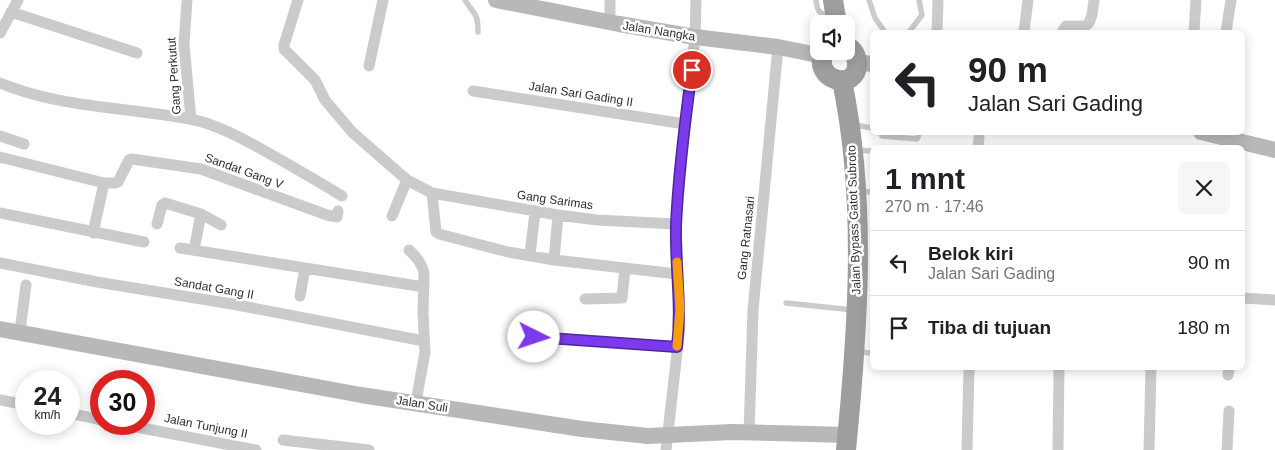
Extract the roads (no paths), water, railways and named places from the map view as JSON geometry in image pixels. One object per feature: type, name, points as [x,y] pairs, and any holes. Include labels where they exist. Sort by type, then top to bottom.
[{"type":"highway","points":[[822,60],[825,72],[833,79],[842,81],[854,74],[859,57]]},
{"type":"highway","name":"Jalan Bypass Gatot Subroto","points":[[842,81],[852,150],[864,191],[865,278],[857,310],[863,353],[843,439]]},
{"type":"main road","name":"Jalan Nangka","points":[[496,0],[533,4],[610,22],[695,37],[810,52]]},
{"type":"main road","points":[[1212,135],[1275,150]]},
{"type":"main road","name":"Jalan Suli","points":[[0,329],[20,331],[223,370],[416,402],[582,429],[648,436],[667,443],[711,432],[749,432],[843,439]]},
{"type":"street","points":[[0,33],[18,0]]},
{"type":"street","name":"Gang Perkutut","points":[[187,0],[184,45],[191,119]]},
{"type":"street","name":"Gang Sarimas","points":[[298,0],[284,49],[315,80],[325,100],[352,132],[407,180],[432,194],[535,212],[597,220],[676,224]]},
{"type":"street","points":[[369,66],[383,0]]},
{"type":"street","points":[[610,0],[610,22]]},
{"type":"street","points":[[667,443],[680,309],[676,224],[695,37],[696,0]]},
{"type":"street","points":[[937,30],[938,0]]},
{"type":"street","points":[[1024,30],[1028,0]]},
{"type":"street","points":[[1063,30],[1066,26],[1085,26],[1089,23],[1094,0]]},
{"type":"street","points":[[1194,30],[1196,0]]},
{"type":"street","points":[[1226,30],[1231,0]]},
{"type":"street","points":[[11,12],[137,53]]},
{"type":"street","name":"Gang Ratnasari","points":[[749,432],[753,310],[778,47]]},
{"type":"street","points":[[0,83],[33,94],[73,103],[191,119],[233,134],[342,196]]},
{"type":"street","name":"Jalan Sari Gading II","points":[[473,91],[685,124]]},
{"type":"street","points":[[0,136],[24,144]]},
{"type":"street","points":[[0,157],[104,183],[93,233]]},
{"type":"street","name":"Sandat Gang V","points":[[104,183],[118,182],[128,160],[132,158],[201,169],[337,218],[338,211]]},
{"type":"street","points":[[392,216],[407,180]]},
{"type":"street","points":[[432,194],[436,232],[439,234],[508,252],[554,260],[677,274]]},
{"type":"street","points":[[157,224],[162,205],[165,203],[201,214],[221,225]]},
{"type":"street","points":[[530,255],[535,212]]},
{"type":"street","points":[[0,214],[144,242]]},
{"type":"street","points":[[194,250],[201,214]]},
{"type":"street","points":[[554,260],[558,215]]},
{"type":"street","points":[[180,248],[424,287]]},
{"type":"street","points":[[409,250],[423,267],[424,287],[424,361],[416,402]]},
{"type":"street","name":"Sandat Gang II","points":[[0,263],[98,282],[232,304],[424,341]]},
{"type":"street","points":[[300,296],[305,268]]},
{"type":"street","points":[[586,299],[622,298],[625,268]]},
{"type":"street","points":[[20,331],[26,285]]},
{"type":"street","points":[[1245,298],[1275,300]]},
{"type":"street","points":[[534,337],[677,347]]},
{"type":"street","points":[[967,450],[969,370]]},
{"type":"street","points":[[1058,450],[1059,370]]},
{"type":"street","points":[[1149,450],[1151,370]]},
{"type":"street","points":[[0,400],[15,403]]},
{"type":"street","points":[[1227,450],[1229,411]]},
{"type":"street","name":"Jalan Tunjung II","points":[[155,431],[256,450]]},
{"type":"street","points":[[283,440],[369,450]]},
{"type":"lane","points":[[465,0],[478,19],[478,32]]},
{"type":"lane","points":[[816,0],[819,12],[822,15],[835,13]]},
{"type":"lane","points":[[869,0],[875,18],[884,30]]},
{"type":"lane","points":[[911,30],[922,15],[919,0]]},
{"type":"lane","points":[[849,125],[870,128]]},
{"type":"lane","points":[[883,135],[918,139],[919,135]]},
{"type":"lane","points":[[852,150],[870,150]]},
{"type":"lane","points":[[786,303],[857,310]]}]
